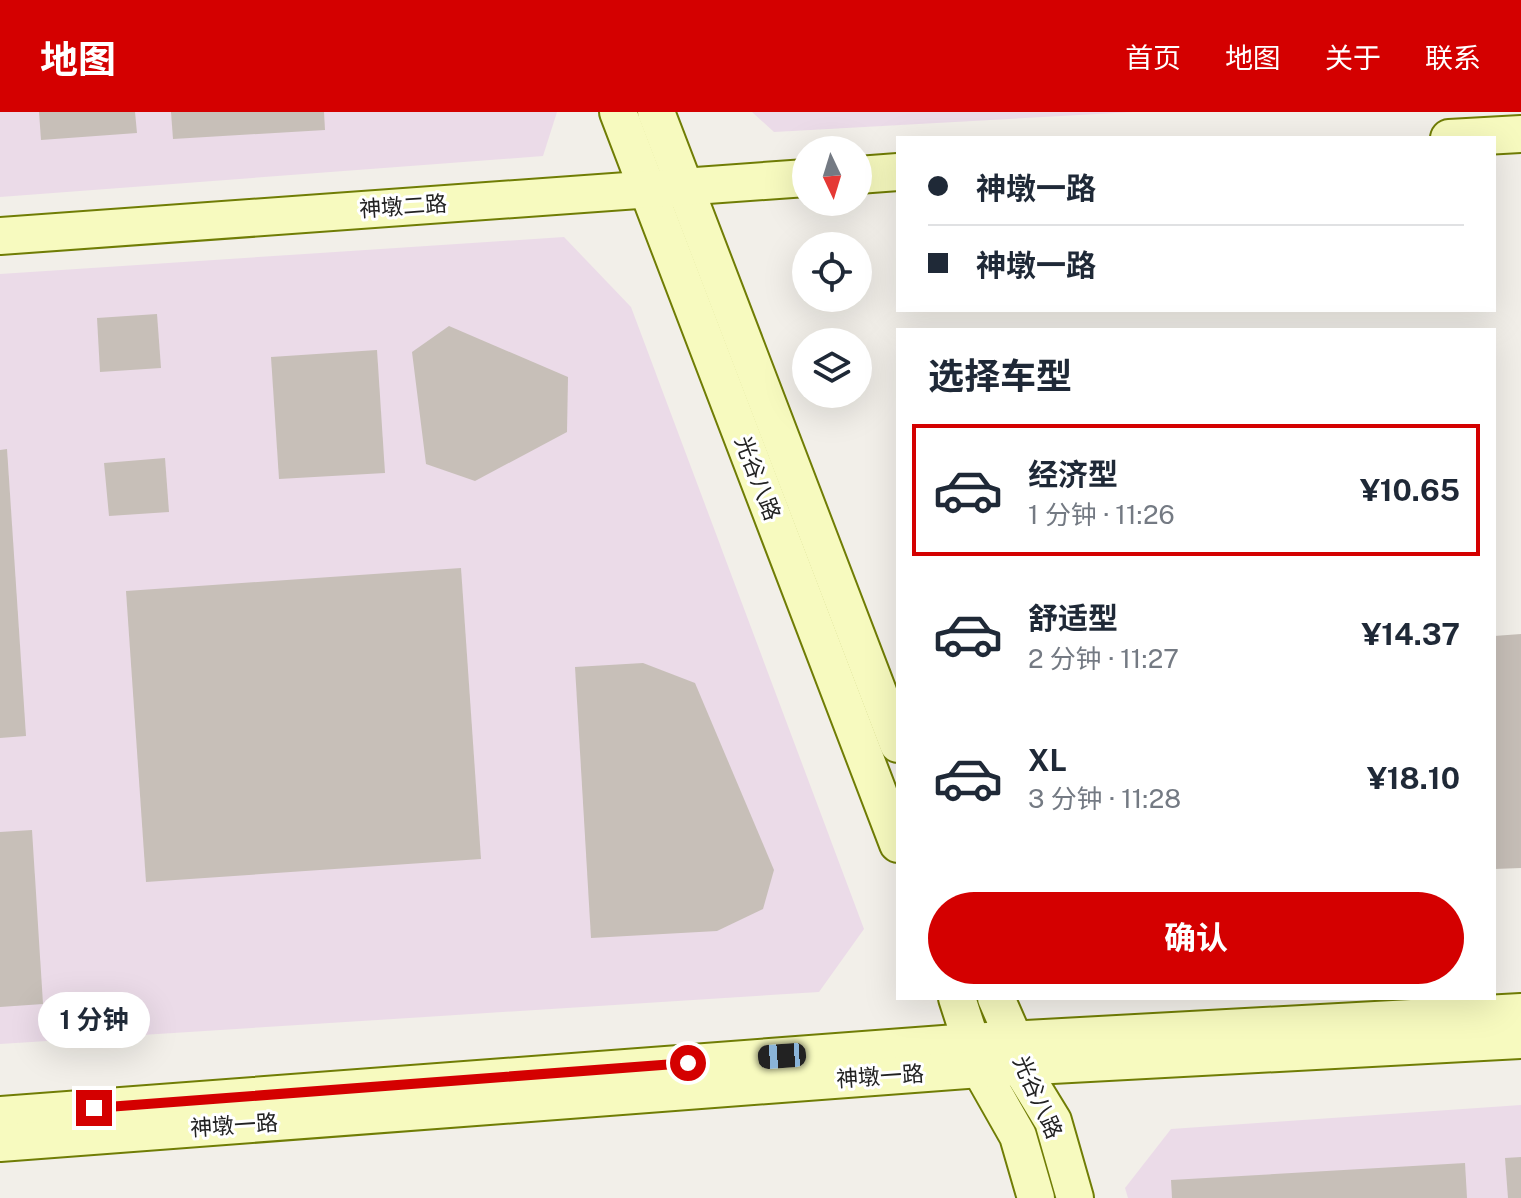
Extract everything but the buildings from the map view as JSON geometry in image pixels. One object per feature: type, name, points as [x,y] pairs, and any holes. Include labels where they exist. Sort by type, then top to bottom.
[{"type":"main road","name":"光谷八路","points":[[618,112],[896,839]]},
{"type":"main road","name":"光谷八路","points":[[656,112],[896,739]]},
{"type":"main road","points":[[1485,136],[1521,134]]},
{"type":"main road","points":[[872,174],[896,172]]},
{"type":"main road","name":"神墩二路","points":[[0,236],[792,179]]},
{"type":"main road","name":"光谷八路","points":[[958,1000],[975,1055],[1018,1136],[1036,1198]]},
{"type":"main road","name":"光谷八路","points":[[997,1000],[1017,1053],[1053,1121],[1075,1198]]},
{"type":"main road","name":"神墩一路","points":[[1017,1053],[1521,1012]]},
{"type":"main road","name":"神墩一路","points":[[0,1115],[975,1055],[1521,1040]]},
{"type":"main road","name":"神墩一路","points":[[0,1143],[975,1055]]},
{"type":"shaded area","points":[[0,112],[557,112],[543,156],[0,197]]},
{"type":"shaded area","points":[[752,112],[1133,112],[774,132]]},
{"type":"shaded area","points":[[564,237],[631,307],[864,929],[819,992],[0,1044],[0,274]]},
{"type":"shaded area","points":[[1521,1105],[1521,1198],[1128,1198],[1125,1188],[1171,1129]]},
{"type":"route","points":[[94,1108],[688,1063]]}]
